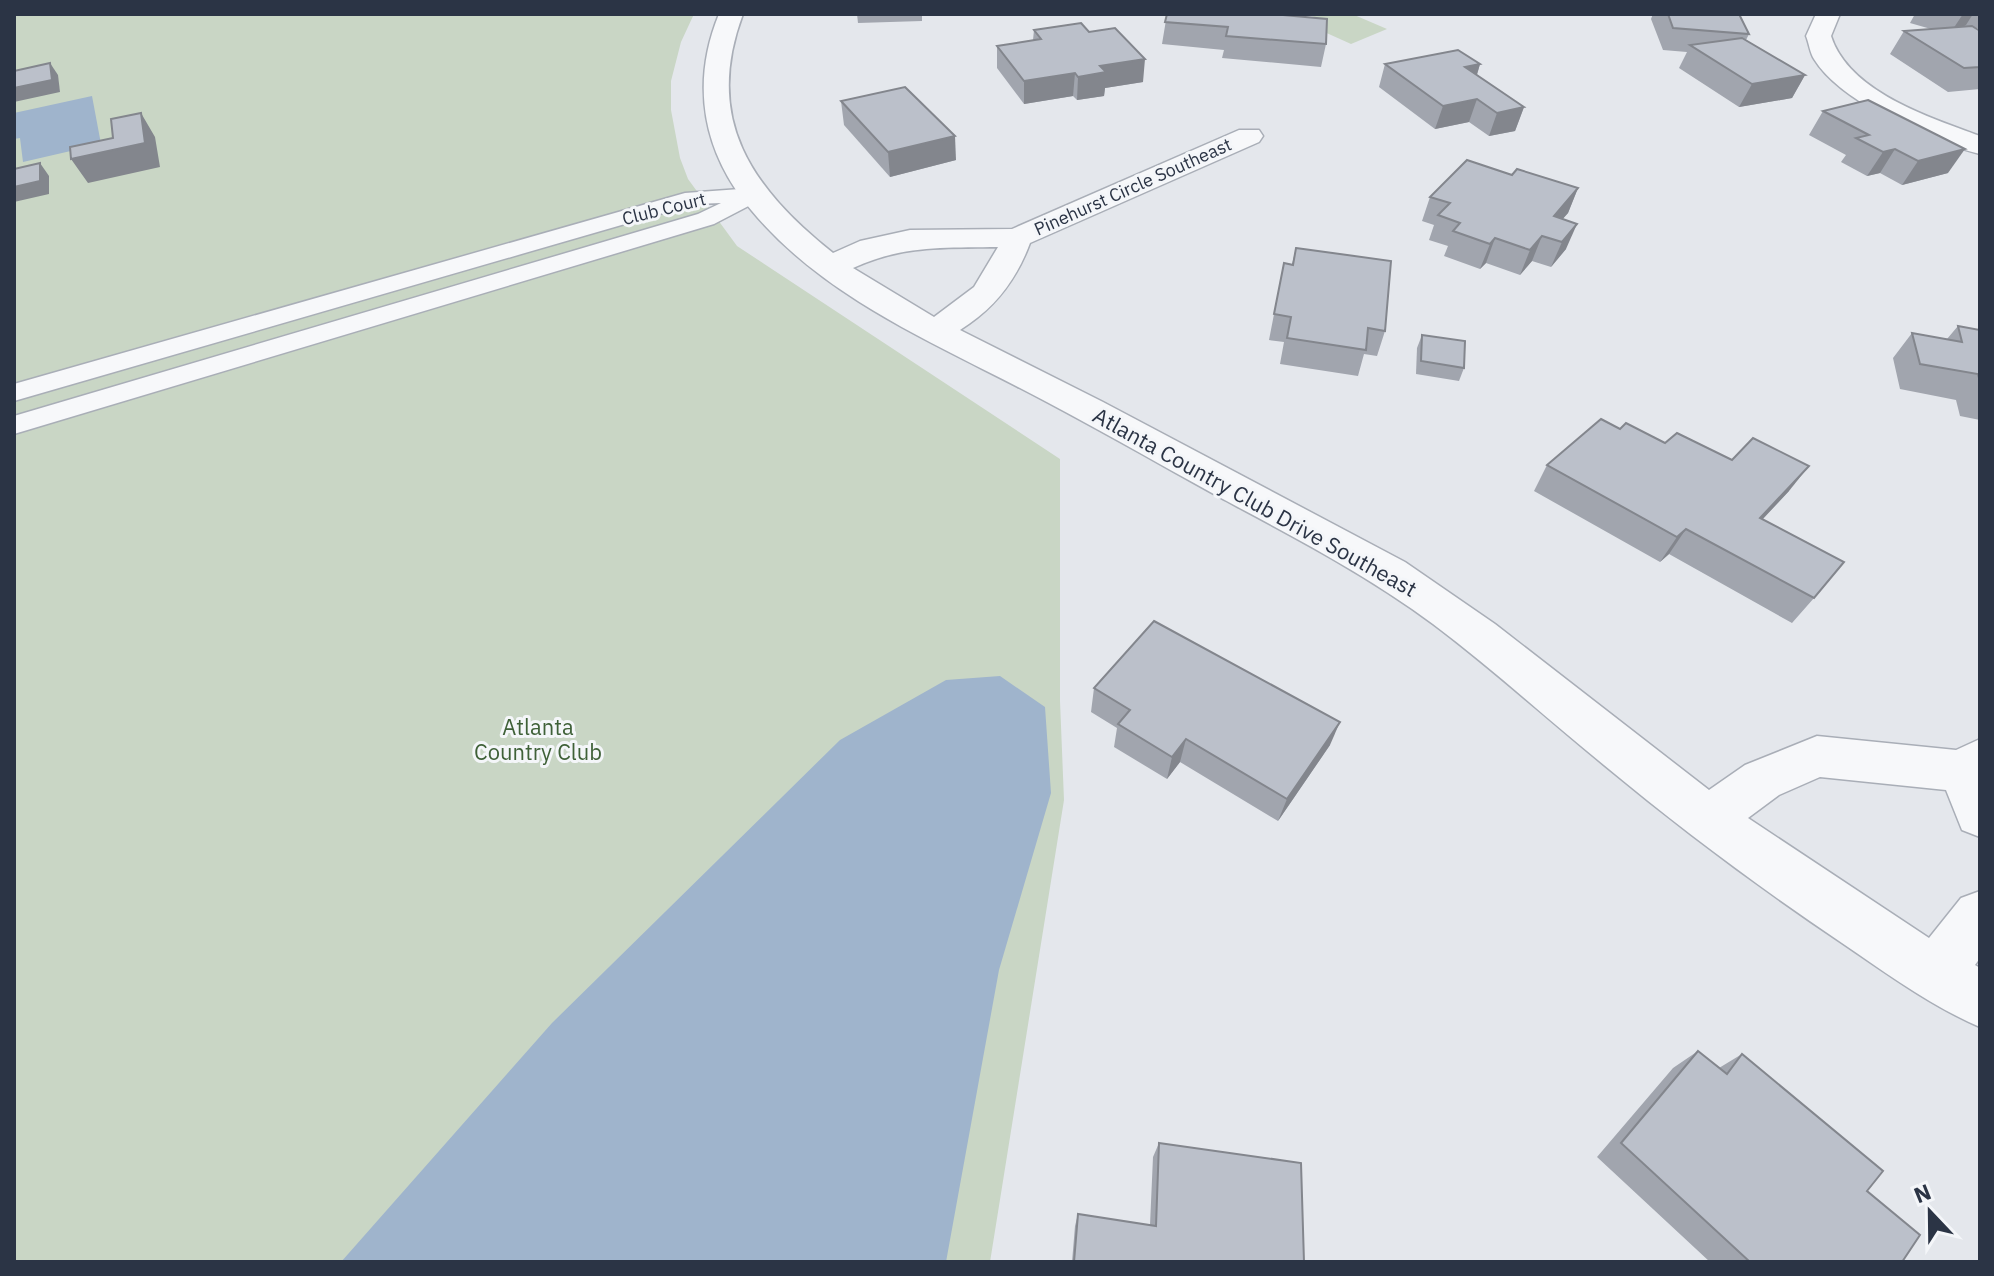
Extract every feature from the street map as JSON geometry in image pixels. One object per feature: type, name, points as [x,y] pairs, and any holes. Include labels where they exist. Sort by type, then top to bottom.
[{"type":"street","name":"Atlanta Country Club Drive Southeast","points":[[731,14],[714,58],[713,98],[735,167],[791,236],[828,267],[935,331],[1069,398],[1392,574],[1829,905],[1980,999]]},
{"type":"street","points":[[1828,14],[1818,26],[1817,43],[1826,60],[1843,78],[1917,120],[1980,146]]},
{"type":"street","points":[[1954,136],[1980,124]]},
{"type":"street","name":"Pinehurst Circle Southeast","points":[[828,267],[871,248],[910,239],[1017,238],[1249,136]]},
{"type":"street","name":"Pinehurst Circle Southeast","points":[[935,331],[966,313],[986,295],[1004,272],[1017,238]]},
{"type":"street","points":[[1710,817],[1762,780],[1817,756],[1975,782]]},
{"type":"street","points":[[1935,973],[1980,916]]},
{"type":"lane","name":"Club Court","points":[[14,393],[693,198],[754,194]]},
{"type":"lane","name":"Club Court","points":[[14,425],[706,219],[754,194]]},
{"type":"green space","name":"Atlanta Country Club","points":[[14,14],[694,14],[681,42],[671,81],[671,110],[680,158],[688,179],[737,246],[1060,459],[1060,701],[1064,800],[990,1262],[14,1262]]},
{"type":"green space","points":[[1320,14],[1352,14],[1387,29],[1351,44],[1300,21]]},
{"type":"water","points":[[92,96],[101,144],[23,162],[20,138],[14,139],[14,113]]},
{"type":"water","points":[[1000,676],[1045,707],[1051,793],[999,970],[946,1262],[341,1262],[552,1023],[840,740],[946,680]]},
{"type":"building","points":[[1167,14],[1272,14],[1327,19],[1326,44],[1226,36],[1228,27],[1165,22]]},
{"type":"building","points":[[1668,14],[1739,14],[1749,34],[1673,28]]},
{"type":"building","points":[[1081,23],[1089,32],[1115,28],[1145,59],[1100,66],[1106,72],[1024,81],[997,46],[1041,39],[1034,30]]},
{"type":"building","points":[[1972,26],[1980,31],[1980,67],[1964,68],[1904,31]]},
{"type":"building","points":[[1742,38],[1805,75],[1752,84],[1690,45]]},
{"type":"building","points":[[1458,50],[1480,64],[1465,67],[1524,107],[1497,113],[1477,99],[1443,106],[1385,64]]},
{"type":"building","points":[[50,63],[52,80],[14,88],[14,71]]},
{"type":"building","points":[[905,87],[955,136],[888,152],[841,101]]},
{"type":"building","points":[[1868,100],[1965,149],[1918,161],[1895,149],[1883,152],[1856,138],[1869,135],[1823,111]]},
{"type":"building","points":[[141,113],[145,143],[71,159],[70,147],[113,138],[111,119]]},
{"type":"building","points":[[1467,160],[1512,175],[1517,169],[1578,188],[1554,216],[1577,224],[1562,242],[1542,236],[1530,250],[1495,238],[1490,244],[1453,231],[1460,223],[1438,215],[1450,203],[1430,197]]},
{"type":"building","points":[[40,163],[40,181],[14,187],[14,169]]},
{"type":"building","points":[[1296,248],[1391,261],[1385,331],[1368,328],[1366,350],[1287,338],[1291,317],[1274,314],[1284,263],[1293,265]]},
{"type":"building","points":[[1958,326],[1980,330],[1980,382],[1978,374],[1920,364],[1912,333],[1962,342]]},
{"type":"building","points":[[1422,335],[1465,341],[1464,368],[1421,361]]},
{"type":"building","points":[[1601,419],[1620,429],[1626,423],[1665,443],[1677,433],[1732,460],[1753,438],[1809,466],[1760,518],[1844,562],[1814,598],[1686,529],[1677,537],[1547,465]]},
{"type":"building","points":[[1154,621],[1340,722],[1287,799],[1186,739],[1172,757],[1118,724],[1130,710],[1094,688]]},
{"type":"building","points":[[1698,1051],[1727,1074],[1742,1054],[1883,1171],[1867,1191],[1920,1235],[1902,1262],[1750,1262],[1621,1143]]},
{"type":"building","points":[[1159,1143],[1301,1163],[1304,1262],[1074,1262],[1078,1214],[1156,1226]]}]
